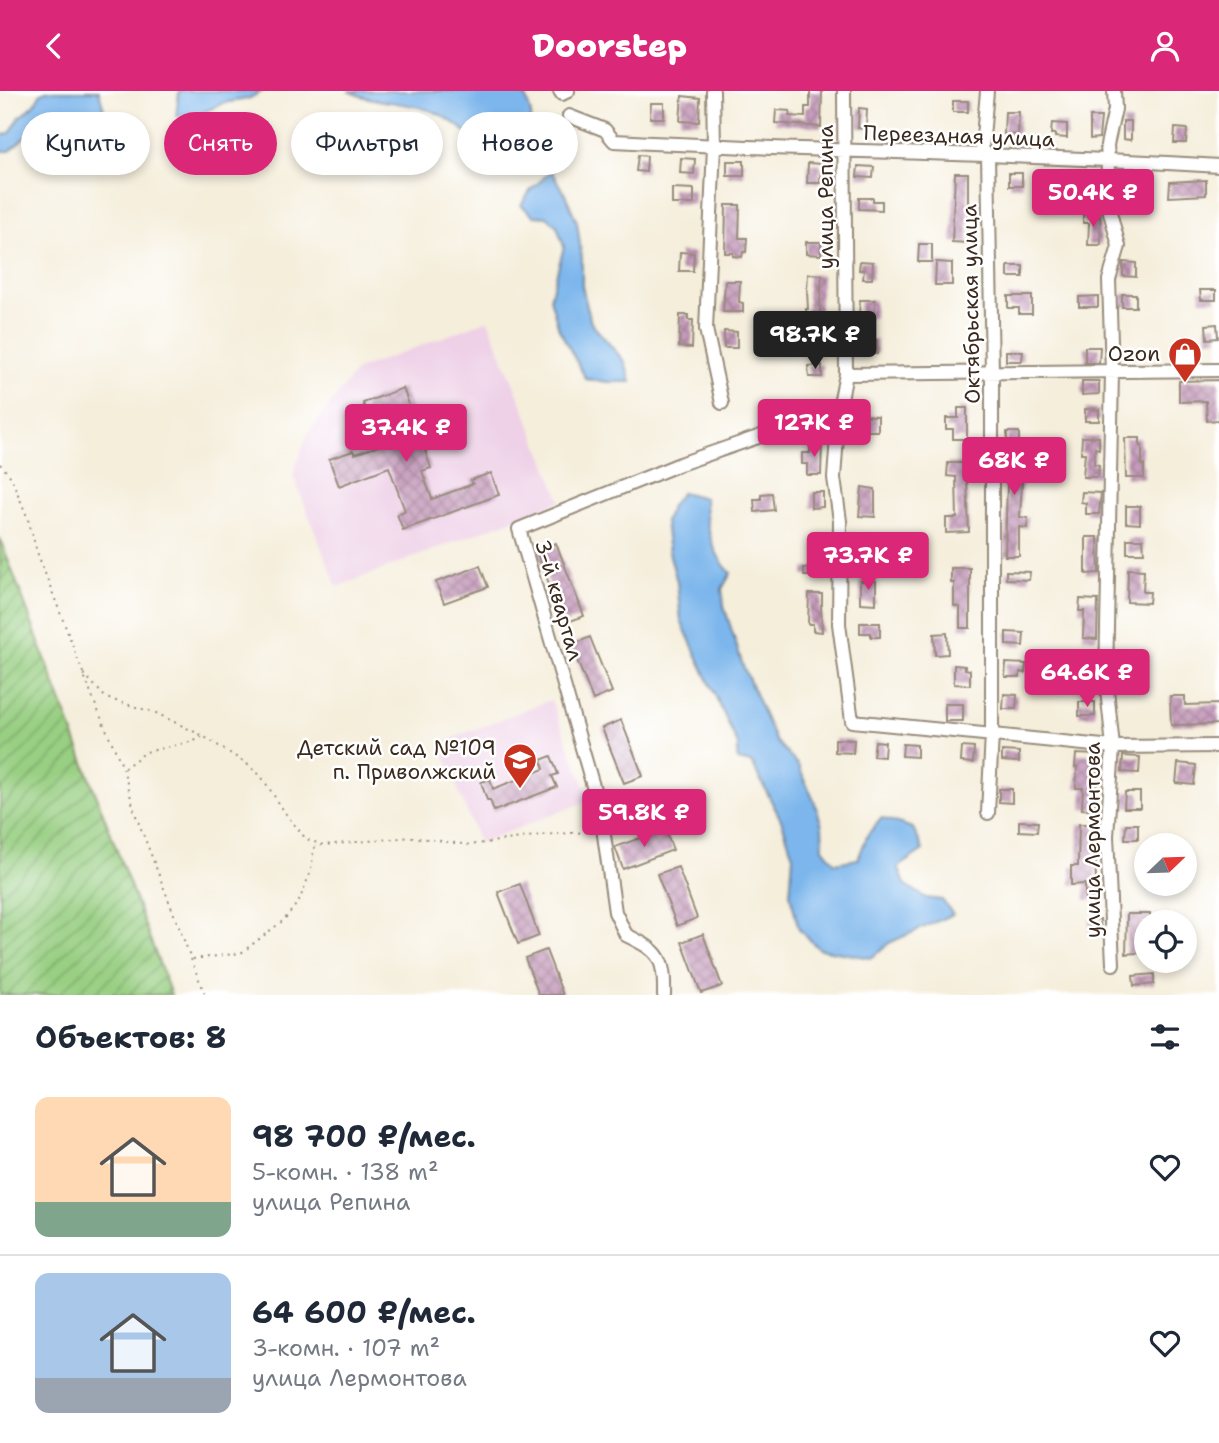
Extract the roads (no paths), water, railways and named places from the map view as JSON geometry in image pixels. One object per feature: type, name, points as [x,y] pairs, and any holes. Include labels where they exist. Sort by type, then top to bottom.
[{"type":"street","points":[[560,91],[562,94],[568,91]]},
{"type":"street","points":[[713,91],[714,146],[706,329],[722,403]]},
{"type":"street","name":"улица Репина","points":[[844,91],[846,374],[839,409],[834,478],[840,521],[839,624],[852,721],[992,734]]},
{"type":"street","name":"Октябрьская улица","points":[[987,91],[982,149],[988,156],[992,373],[992,734],[988,813]]},
{"type":"street","name":"улица Лермонтова","points":[[1114,91],[1115,109],[1107,145],[1107,201],[1119,246],[1109,280],[1112,372],[1106,680],[1113,747],[1107,836],[1114,964]]},
{"type":"street","name":"Переездная улица","points":[[578,119],[605,130],[614,141],[1108,159],[1219,166]]},
{"type":"street","points":[[846,374],[1219,370]]},
{"type":"street","name":"3-й квартал","points":[[664,995],[660,958],[649,946],[626,935],[615,912],[601,814],[519,529],[680,464],[839,409]]},
{"type":"street","points":[[992,734],[1113,747],[1219,746]]},
{"type":"water","points":[[99,91],[106,112],[26,112],[41,93]]},
{"type":"water","points":[[179,91],[263,91],[248,99],[223,103],[204,112],[176,112]]},
{"type":"water","points":[[348,91],[516,91],[526,97],[530,112],[457,112],[457,126],[443,116],[443,112]]},
{"type":"water","points":[[21,116],[21,140],[10,151],[0,151],[0,136],[10,133]]},
{"type":"water","points":[[547,175],[553,175],[566,196],[577,222],[582,259],[582,286],[591,323],[625,362],[631,382],[586,379],[559,329],[550,298],[564,247],[557,226],[547,217],[534,216],[521,205],[531,190]]},
{"type":"water","points":[[682,492],[705,498],[706,518],[714,548],[731,573],[722,589],[724,606],[743,666],[775,740],[798,765],[815,803],[822,826],[823,848],[835,863],[858,859],[868,834],[882,818],[913,828],[923,850],[898,867],[905,884],[926,898],[942,900],[953,914],[889,943],[871,958],[819,949],[799,929],[790,894],[793,856],[782,822],[752,763],[737,760],[738,745],[681,621],[677,582],[665,522],[671,506]]},
{"type":"place","name":"Ozon","points":[[1185,384]]},
{"type":"place","name":"Детский сад №109 п. Приволжский","points":[[520,790]]}]
